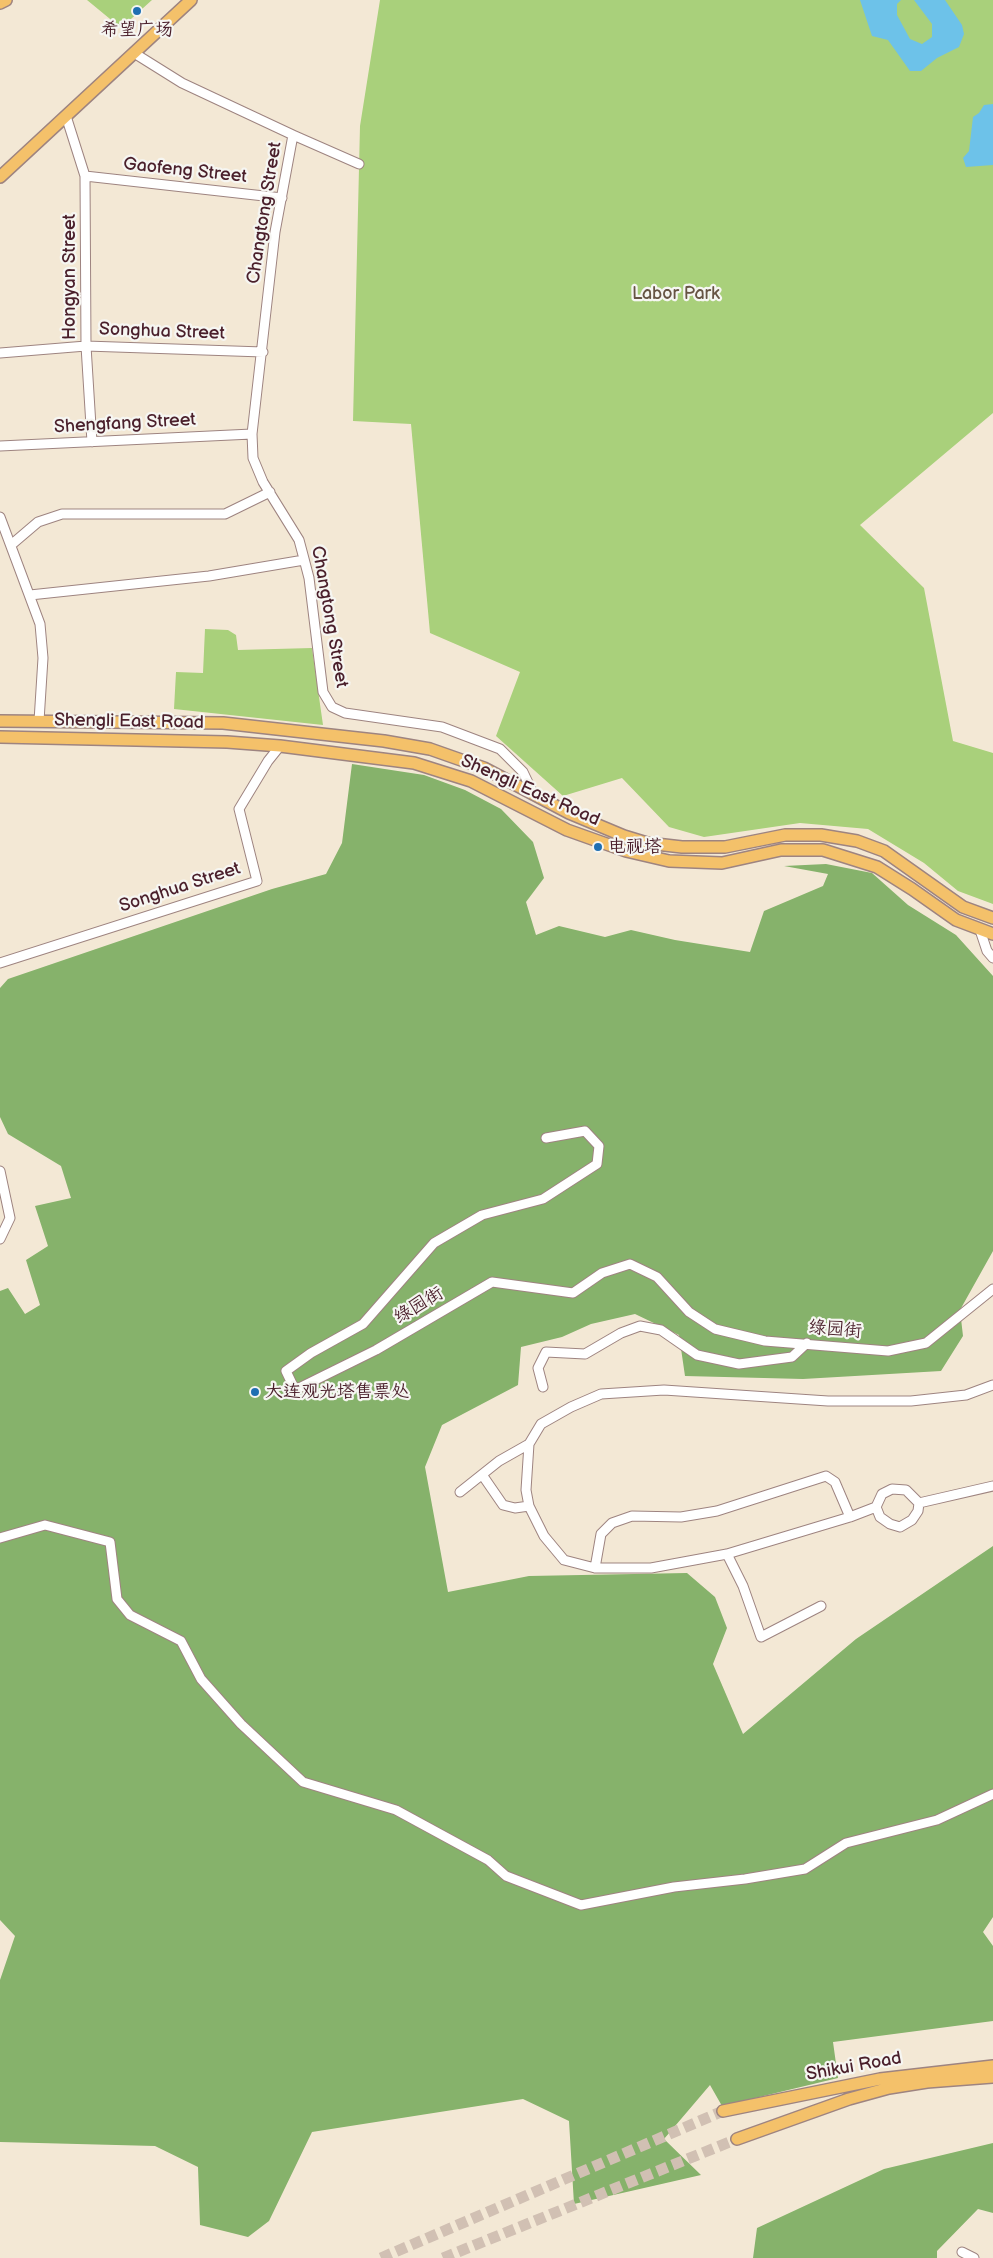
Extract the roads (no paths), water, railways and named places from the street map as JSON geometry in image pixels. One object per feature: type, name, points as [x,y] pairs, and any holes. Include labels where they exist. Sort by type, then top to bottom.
[{"type":"main road","points":[[0,3],[6,0]]},
{"type":"main road","points":[[0,177],[191,0]]},
{"type":"main road","points":[[0,721],[222,723],[384,741],[430,749],[461,759],[533,793],[586,821],[647,843],[682,847],[724,847],[785,835],[821,835],[857,841],[890,855],[963,907],[993,918]]},
{"type":"main road","name":"Shengli East Road","points":[[0,737],[227,742],[280,746],[414,763],[472,781],[567,830],[626,851],[669,861],[722,862],[781,850],[823,850],[877,867],[956,920],[993,934]]},
{"type":"main road","name":"Shikui Road","points":[[723,2111],[888,2077],[993,2066]]},
{"type":"main road","points":[[737,2139],[849,2099],[889,2088],[927,2082],[993,2078]]},
{"type":"street","name":"Changtong Street","points":[[134,53],[182,83],[359,164]]},
{"type":"street","name":"Hongyan Street","points":[[66,116],[85,176],[86,346],[92,442]]},
{"type":"street","name":"Changtong Street","points":[[293,135],[275,232],[263,352],[252,434],[253,458],[270,492],[299,540],[309,578],[323,692],[332,707],[345,713],[442,727],[500,749],[524,772],[533,793]]},
{"type":"street","name":"Gaofeng Street","points":[[85,176],[282,198]]},
{"type":"street","name":"Songhua Street","points":[[0,353],[86,346],[263,352]]},
{"type":"street","name":"Shengfang Street","points":[[0,446],[252,434]]},
{"type":"street","points":[[11,545],[38,522],[62,514],[225,514],[270,492]]},
{"type":"street","points":[[0,517],[40,624],[42,642],[39,722]]},
{"type":"street","points":[[30,595],[208,576],[304,560]]},
{"type":"street","name":"Songhua Street","points":[[0,964],[257,880],[239,809],[268,761],[280,746]]},
{"type":"street","points":[[980,930],[987,951],[993,958]]},
{"type":"street","name":"绿园街","points":[[546,1138],[585,1131],[599,1146],[597,1164],[544,1199],[482,1215],[434,1244],[363,1324],[311,1353],[286,1371],[295,1390],[376,1350],[492,1282],[574,1293],[602,1273],[630,1264],[657,1277],[689,1312],[715,1329],[765,1341],[888,1351],[926,1343],[993,1289]]},
{"type":"street","points":[[0,1171],[10,1218],[0,1239]]},
{"type":"street","points":[[543,1387],[538,1368],[546,1352],[585,1354],[621,1333],[640,1326],[661,1330],[697,1355],[740,1364],[792,1357],[807,1344]]},
{"type":"street","points":[[460,1492],[499,1462],[529,1444],[542,1424],[571,1407],[601,1394],[664,1390],[828,1401],[911,1401],[966,1395],[993,1386]]},
{"type":"street","points":[[529,1444],[526,1490],[529,1506],[544,1536],[564,1560],[595,1568],[651,1568],[727,1554],[850,1517],[876,1507],[882,1494],[892,1489],[906,1490],[919,1503]]},
{"type":"street","points":[[483,1476],[503,1505],[515,1508],[529,1506]]},
{"type":"street","points":[[595,1568],[601,1534],[612,1523],[632,1516],[681,1517],[717,1511],[826,1476],[834,1482],[850,1517]]},
{"type":"street","points":[[919,1503],[993,1486]]},
{"type":"street","points":[[876,1507],[880,1517],[890,1524],[900,1527],[912,1520],[918,1511],[919,1503]]},
{"type":"street","points":[[0,1538],[45,1525],[110,1542],[117,1599],[130,1615],[181,1641],[201,1679],[241,1724],[303,1782],[396,1810],[488,1860],[506,1876],[581,1905],[674,1887],[745,1879],[805,1869],[846,1843],[937,1820],[993,1794]]},
{"type":"street","points":[[727,1554],[744,1586],[761,1637],[822,1606]]},
{"type":"street","points":[[962,2252],[974,2258]]},
{"type":"water","points":[[860,0],[901,0],[897,4],[897,15],[910,39],[922,44],[932,37],[932,24],[914,0],[945,0],[962,25],[964,34],[959,47],[937,58],[921,71],[910,71],[888,40],[872,36]]},
{"type":"water","points":[[993,104],[993,165],[966,167],[963,158],[969,151],[973,117],[979,113],[984,105]]},
{"type":"tunnel","points":[[381,2258],[723,2111]]},
{"type":"tunnel","points":[[443,2258],[737,2139]]},
{"type":"place","name":"希望广场","points":[[137,11]]},
{"type":"place","name":"电视塔","points":[[598,847]]},
{"type":"place","name":"大连观光塔售票处","points":[[255,1392]]},
{"type":"park label","name":"Labor Park","points":[[676,294]]}]
